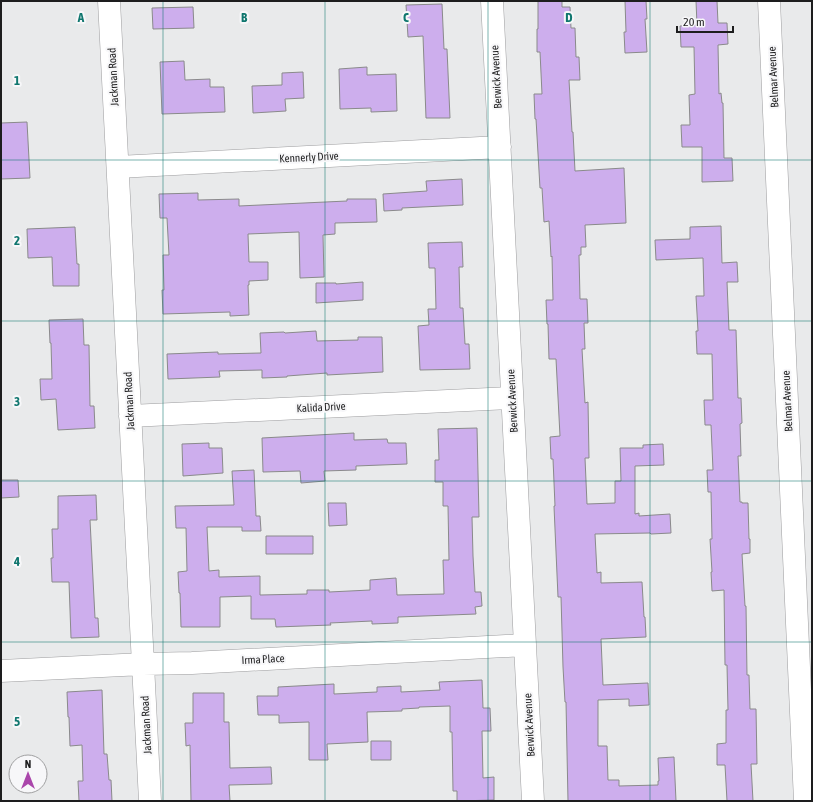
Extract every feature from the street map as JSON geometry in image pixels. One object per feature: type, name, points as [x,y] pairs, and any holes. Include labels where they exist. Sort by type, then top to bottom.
[{"type":"street","name":"Jackman Road","points":[[109,1],[150,801]]},
{"type":"street","name":"Berwick Avenue","points":[[492,1],[533,801]]},
{"type":"street","name":"Belmar Avenue","points":[[769,1],[805,801]]},
{"type":"street","name":"Kennerly Drive","points":[[118,167],[500,147]]},
{"type":"street","name":"Kalida Drive","points":[[130,416],[512,398]]},
{"type":"street","name":"Irma Place","points":[[1,671],[192,663],[525,645]]},
{"type":"building","points":[[538,1],[562,1],[562,7],[570,7],[571,28],[575,28],[576,57],[579,57],[580,80],[569,80],[575,171],[624,168],[626,223],[585,225],[586,247],[581,247],[581,255],[579,255],[580,299],[587,299],[588,323],[584,323],[585,349],[582,349],[585,403],[588,402],[589,458],[585,458],[587,504],[615,503],[615,481],[621,481],[620,448],[643,448],[643,445],[663,444],[664,465],[635,466],[635,514],[639,513],[639,516],[670,514],[671,533],[595,534],[597,573],[601,572],[601,583],[642,582],[645,617],[646,637],[601,639],[603,685],[648,683],[649,705],[629,706],[629,699],[598,700],[598,746],[607,746],[608,780],[619,780],[619,786],[658,785],[658,758],[674,757],[676,801],[568,801],[566,702],[563,667],[561,597],[558,597],[553,459],[551,459],[550,437],[560,436],[556,359],[549,359],[547,324],[546,300],[553,300],[552,256],[551,257],[549,221],[544,222],[542,188],[540,188],[534,94],[542,94],[540,52],[537,52]]},
{"type":"building","points":[[625,1],[646,1],[647,19],[645,19],[647,52],[625,53]]},
{"type":"building","points":[[696,1],[717,1],[718,23],[727,23],[728,44],[718,45],[719,94],[721,93],[723,103],[724,158],[732,158],[733,181],[702,182],[702,147],[682,147],[681,125],[690,125],[689,95],[695,94],[694,47],[681,47],[680,26],[697,25]]},
{"type":"building","points":[[442,4],[444,49],[447,49],[450,118],[426,118],[423,36],[408,37],[406,5]]},
{"type":"building","points":[[193,7],[194,28],[153,29],[152,8]]},
{"type":"building","points":[[184,61],[185,80],[210,79],[210,87],[224,87],[225,112],[162,114],[160,62]]},
{"type":"building","points":[[367,67],[367,75],[396,74],[397,111],[371,112],[371,108],[340,109],[339,69]]},
{"type":"building","points":[[303,72],[304,98],[285,99],[286,111],[253,113],[252,86],[282,85],[282,73]]},
{"type":"building","points":[[27,122],[30,178],[1,179],[1,123]]},
{"type":"building","points":[[462,179],[463,205],[402,208],[402,210],[384,211],[383,194],[427,191],[426,181]]},
{"type":"building","points":[[198,193],[198,200],[239,199],[239,206],[347,201],[347,199],[376,199],[377,222],[335,223],[335,234],[323,235],[324,277],[300,278],[299,232],[248,234],[249,262],[268,262],[268,280],[249,281],[249,315],[230,316],[230,312],[163,314],[163,255],[169,255],[167,218],[160,218],[159,194]]},
{"type":"building","points":[[721,226],[722,263],[737,262],[738,282],[727,282],[729,330],[736,330],[738,398],[741,398],[741,456],[738,456],[740,502],[748,503],[750,539],[750,553],[742,554],[746,606],[747,675],[749,675],[750,709],[756,709],[757,764],[751,764],[753,801],[727,801],[725,765],[717,765],[717,744],[726,743],[726,710],[728,710],[727,665],[725,665],[724,590],[712,591],[711,572],[711,492],[708,492],[707,470],[713,470],[711,425],[705,425],[704,400],[713,400],[712,354],[697,354],[696,331],[698,331],[696,296],[704,296],[703,258],[656,260],[655,240],[690,239],[690,227]]},
{"type":"building","points":[[75,227],[77,264],[79,264],[79,286],[53,286],[52,257],[28,258],[27,229]]},
{"type":"building","points":[[462,242],[463,267],[459,267],[460,308],[463,308],[465,344],[469,344],[470,369],[420,370],[418,326],[429,325],[428,309],[436,309],[435,268],[429,268],[428,243]]},
{"type":"building","points":[[363,282],[363,300],[316,303],[316,283],[336,284]]},
{"type":"building","points":[[83,319],[84,345],[89,345],[90,406],[94,406],[95,428],[58,430],[56,399],[41,400],[40,379],[52,379],[49,320]]},
{"type":"building","points":[[316,331],[317,341],[358,340],[358,337],[382,337],[383,372],[327,375],[327,373],[262,378],[262,370],[219,371],[220,377],[168,379],[167,354],[218,352],[218,354],[261,353],[260,333]]},
{"type":"building","points":[[477,428],[479,517],[472,517],[473,556],[475,592],[481,592],[482,606],[475,607],[476,614],[398,617],[398,623],[372,624],[372,621],[330,623],[331,625],[276,627],[275,619],[251,619],[251,596],[220,597],[220,627],[181,627],[178,572],[187,571],[186,528],[176,528],[175,506],[234,505],[232,471],[254,470],[256,516],[260,516],[261,531],[242,531],[242,527],[207,527],[209,571],[219,570],[219,577],[260,576],[260,595],[307,594],[307,590],[329,590],[329,592],[370,590],[370,580],[396,578],[397,595],[444,594],[443,560],[449,560],[448,506],[443,506],[443,482],[435,482],[435,460],[439,460],[438,429]]},
{"type":"building","points":[[354,433],[354,440],[387,439],[388,443],[406,443],[407,464],[356,466],[356,470],[324,471],[325,481],[301,483],[300,471],[263,472],[262,438]]},
{"type":"building","points":[[209,443],[209,448],[222,448],[223,473],[183,476],[182,444]]},
{"type":"building","points":[[1,480],[18,480],[19,497],[1,498]]},
{"type":"building","points":[[96,495],[97,520],[90,520],[95,618],[98,618],[99,637],[71,638],[69,582],[52,582],[52,529],[58,529],[58,496]]},
{"type":"building","points":[[328,503],[346,503],[347,525],[329,526]]},
{"type":"building","points":[[266,536],[313,536],[313,554],[266,554]]},
{"type":"building","points":[[482,680],[483,708],[490,708],[491,731],[482,731],[483,778],[494,777],[494,800],[457,801],[457,791],[453,791],[450,706],[419,707],[402,709],[402,711],[367,712],[368,742],[327,744],[328,760],[309,760],[309,722],[279,723],[279,715],[258,715],[257,696],[278,696],[278,687],[334,684],[334,694],[377,692],[377,687],[401,686],[401,692],[440,690],[439,682]]},
{"type":"building","points":[[102,690],[104,754],[107,754],[109,780],[111,780],[112,801],[79,801],[78,781],[83,781],[82,745],[70,746],[67,692]]},
{"type":"building","points":[[193,693],[224,693],[224,722],[229,722],[230,768],[271,767],[272,784],[229,785],[230,801],[191,801],[190,745],[186,746],[185,723],[193,723]]},
{"type":"building","points":[[371,741],[391,741],[391,760],[371,760]]}]
